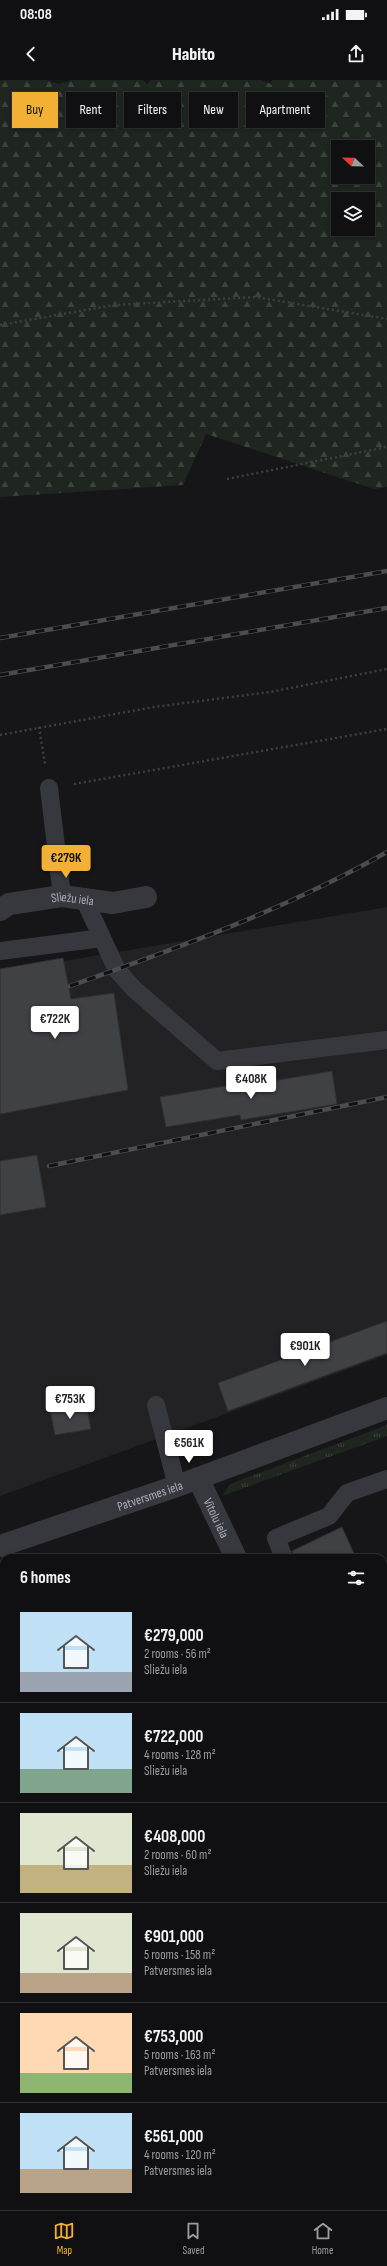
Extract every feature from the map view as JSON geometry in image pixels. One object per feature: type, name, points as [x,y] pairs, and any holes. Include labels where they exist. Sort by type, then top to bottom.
[{"type":"street","name":"Sliežu iela","points":[[0,910],[8,904],[62,896],[113,902],[146,897]]},
{"type":"street","name":"Patversmes iela","points":[[0,1546],[177,1486],[387,1408]]},
{"type":"street","name":"Vītolu iela","points":[[198,1478],[234,1554]]},
{"type":"lane","points":[[49,788],[62,896]]},
{"type":"lane","points":[[84,899],[117,970],[134,988],[217,1061],[387,1040]]},
{"type":"lane","points":[[0,951],[102,938]]},
{"type":"lane","points":[[156,1405],[177,1486]]},
{"type":"lane","points":[[282,1554],[276,1538],[329,1516],[347,1493],[387,1479]]},
{"type":"path","points":[[0,325],[114,306],[256,297],[387,319]]},
{"type":"path","points":[[227,479],[387,447]]},
{"type":"path","points":[[0,735],[154,707],[270,692],[387,669]]},
{"type":"path","points":[[39,727],[49,788],[387,729]]},
{"type":"shaded area","points":[[387,907],[387,1355],[0,1496],[0,969],[63,958],[63,961]]},
{"type":"green space","points":[[0,80],[46,80],[59,84],[72,80],[143,80],[147,84],[151,80],[261,80],[271,84],[272,80],[387,80],[387,487],[374,489],[206,434],[183,485],[0,497]]},
{"type":"green space","points":[[387,1425],[387,1436],[222,1496],[230,1484]]},
{"type":"building","points":[[63,958],[71,999],[114,993],[128,1090],[0,1114],[0,969]]},
{"type":"building","points":[[332,1071],[337,1104],[241,1120],[240,1115],[166,1127],[160,1097],[231,1085],[231,1088]]},
{"type":"building","points":[[37,1155],[46,1207],[0,1215],[0,1161]]},
{"type":"building","points":[[387,1321],[387,1353],[228,1411],[218,1383]]},
{"type":"building","points":[[86,1404],[91,1429],[55,1435],[50,1410]]},
{"type":"building","points":[[342,1527],[354,1554],[293,1554],[292,1551]]},
{"type":"railway","points":[[0,638],[387,571]]},
{"type":"railway","points":[[0,675],[387,608]]},
{"type":"railway","points":[[70,986],[232,926],[310,892],[387,852]]},
{"type":"railway","points":[[49,1166],[387,1097]]}]
